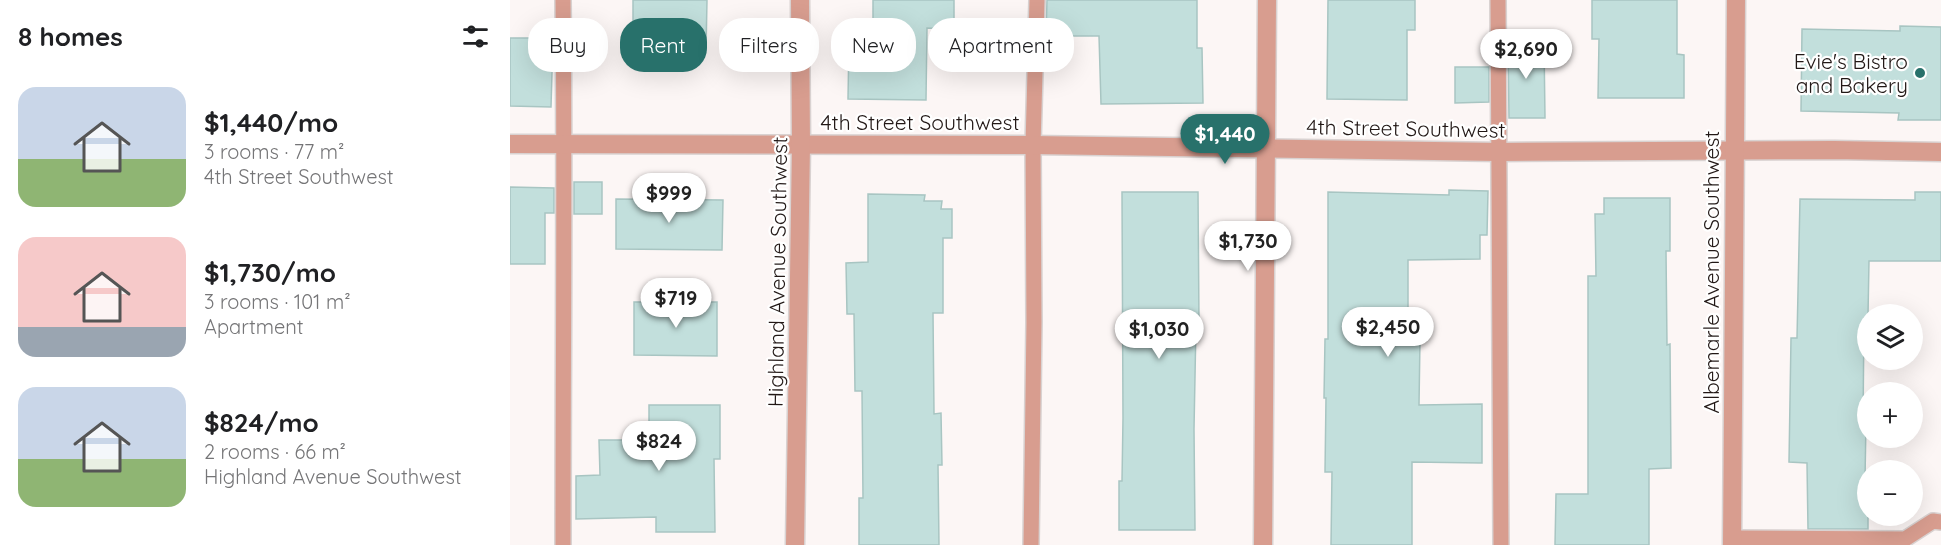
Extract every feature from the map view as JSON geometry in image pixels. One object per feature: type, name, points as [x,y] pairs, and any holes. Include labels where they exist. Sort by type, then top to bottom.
[{"type":"street","name":"Highland Avenue Southwest","points":[[795,545],[801,144],[800,0]]},
{"type":"street","points":[[1263,545],[1268,148],[1267,0]]},
{"type":"street","name":"Albemarle Avenue Southwest","points":[[1732,542],[1736,0]]},
{"type":"street","name":"4th Street Southwest","points":[[510,144],[1033,145],[1499,152],[1735,150],[1941,152]]},
{"type":"lane","points":[[563,0],[565,144],[562,289],[563,545]]},
{"type":"lane","points":[[1031,545],[1034,322],[1033,145],[1037,0]]},
{"type":"lane","points":[[1498,0],[1501,545]]},
{"type":"lane","points":[[1732,542],[1905,539],[1933,522],[1941,522]]},
{"type":"building","points":[[633,0],[707,0],[707,18],[633,18]]},
{"type":"building","points":[[873,0],[954,0],[954,18],[928,18],[926,100],[848,99],[848,72],[916,72],[916,18],[873,18]]},
{"type":"building","points":[[1047,0],[1197,0],[1197,48],[1202,48],[1203,103],[1101,104],[1099,36],[1074,36],[1074,18],[1046,18]]},
{"type":"building","points":[[1328,0],[1415,0],[1415,30],[1407,30],[1407,100],[1327,99]]},
{"type":"building","points":[[1592,0],[1677,0],[1677,54],[1684,55],[1684,98],[1598,98],[1599,39],[1592,39]]},
{"type":"building","points":[[1900,26],[1941,27],[1941,120],[1898,120],[1899,113],[1801,111],[1802,29],[1900,31]]},
{"type":"building","points":[[510,38],[528,38],[528,72],[552,72],[551,107],[510,106]]},
{"type":"building","points":[[1508,43],[1544,43],[1545,118],[1509,118]]},
{"type":"building","points":[[1455,67],[1489,67],[1489,102],[1455,103]]},
{"type":"building","points":[[574,182],[602,182],[602,214],[574,214]]},
{"type":"building","points":[[510,187],[554,188],[554,213],[545,213],[545,264],[510,264]]},
{"type":"building","points":[[1449,190],[1488,191],[1487,235],[1480,235],[1480,259],[1408,260],[1408,339],[1420,340],[1419,405],[1482,404],[1482,463],[1412,462],[1412,545],[1331,545],[1332,472],[1325,472],[1326,398],[1324,398],[1325,339],[1328,339],[1328,192],[1449,195]]},
{"type":"building","points":[[1122,192],[1198,192],[1199,324],[1196,324],[1195,530],[1119,530],[1123,418]]},
{"type":"building","points":[[1915,192],[1941,192],[1941,261],[1869,261],[1868,304],[1857,304],[1857,370],[1864,370],[1863,382],[1857,382],[1857,448],[1866,448],[1865,460],[1857,460],[1857,526],[1868,526],[1868,529],[1808,529],[1807,463],[1789,462],[1791,338],[1797,338],[1800,199],[1915,200]]},
{"type":"building","points":[[868,194],[925,195],[924,201],[942,201],[941,209],[952,209],[952,238],[943,238],[943,313],[933,313],[934,414],[941,413],[942,465],[938,465],[939,545],[859,545],[859,498],[863,498],[862,391],[855,391],[854,314],[847,314],[846,263],[868,262]]},
{"type":"building","points":[[1604,198],[1670,198],[1670,251],[1666,251],[1667,345],[1670,344],[1671,468],[1649,469],[1649,545],[1555,545],[1556,494],[1588,494],[1588,276],[1596,276],[1595,214],[1604,214]]},
{"type":"building","points":[[616,199],[723,200],[722,250],[616,249]]},
{"type":"building","points":[[634,302],[717,302],[717,356],[634,355]]},
{"type":"building","points":[[649,405],[720,405],[720,459],[714,459],[715,532],[656,532],[656,517],[576,519],[576,476],[600,475],[599,440],[649,440]]},
{"type":"place","name":"Evie's Bistro and Bakery","points":[[1920,73]]}]
